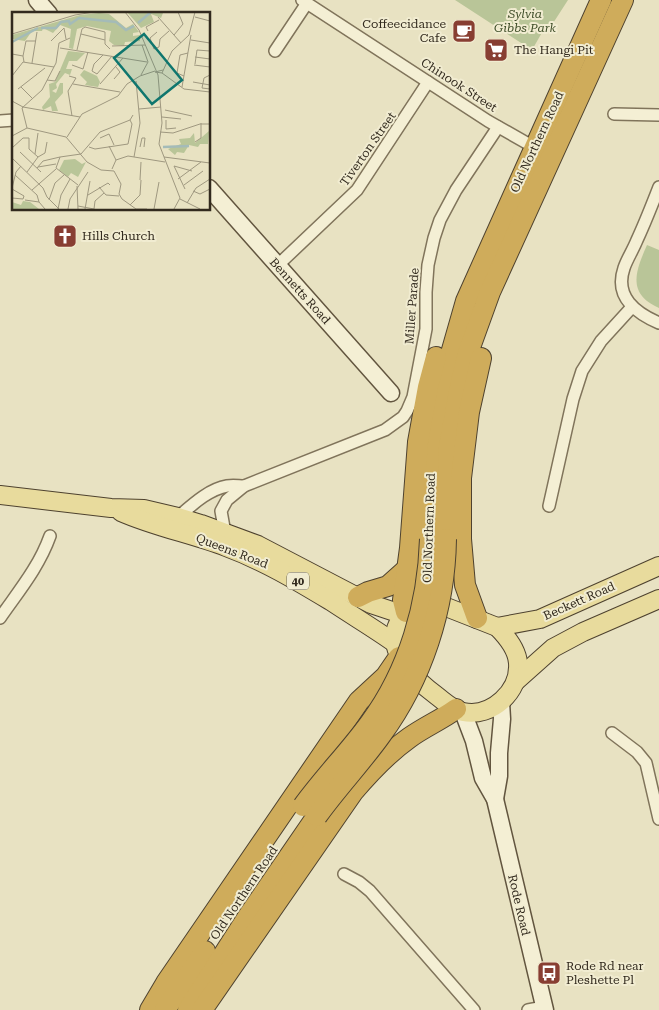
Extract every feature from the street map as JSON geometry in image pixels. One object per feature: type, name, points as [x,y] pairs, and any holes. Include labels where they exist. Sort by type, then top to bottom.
[{"type":"highway","name":"Old Northern Road","points":[[438,539],[431,468],[444,378],[466,301],[601,0]]},
{"type":"highway","name":"Old Northern Road","points":[[165,1010],[310,811],[395,682],[422,608],[429,564],[438,539],[449,446],[461,381],[479,319],[623,0]]},
{"type":"highway","points":[[477,618],[465,585],[462,548],[461,478],[464,444],[475,382],[483,352],[522,249],[522,224]]},
{"type":"highway","points":[[405,614],[403,600],[418,442],[428,388],[434,361],[460,292],[477,273]]},
{"type":"highway","points":[[358,598],[368,592],[388,586],[407,569]]},
{"type":"highway","points":[[150,1010],[171,976],[359,701],[386,676],[397,650]]},
{"type":"highway","points":[[202,1010],[352,792],[398,746],[418,732],[459,711]]},
{"type":"highway","name":"Old Northern Road","points":[[188,1010],[244,922],[310,811]]},
{"type":"main road","points":[[37,0],[47,12]]},
{"type":"main road","name":"Bennetts Road","points":[[210,189],[391,394]]},
{"type":"main road","name":"Queens Road","points":[[0,495],[111,508],[144,509],[178,517],[226,533],[282,557],[378,607],[405,614]]},
{"type":"main road","name":"Queens Road","points":[[111,508],[142,522],[192,535],[268,564],[371,626],[397,650]]},
{"type":"main road","name":"Beckett Road","points":[[497,627],[540,619],[659,566]]},
{"type":"main road","points":[[459,711],[472,713],[487,710],[506,698],[516,681],[552,648],[583,632],[659,599]]},
{"type":"main road","points":[[397,650],[397,627],[405,614],[414,606],[436,603],[497,627],[509,640],[517,655],[516,681]]},
{"type":"main road","name":"40","points":[[397,650],[405,666],[422,684],[459,711]]},
{"type":"main road","name":"Rode Road","points":[[495,799],[499,776],[501,702]]},
{"type":"main road","name":"Rode Road","points":[[459,711],[474,741],[483,778],[495,799],[539,1009]]},
{"type":"street","name":"Chinook Street","points":[[304,2],[498,127],[552,157]]},
{"type":"street","points":[[276,51],[304,2]]},
{"type":"street","name":"Tiverton Street","points":[[278,265],[357,190],[428,82]]},
{"type":"street","points":[[614,114],[659,115]]},
{"type":"street","name":"Miller Parade","points":[[226,533],[221,516],[222,508],[227,500],[244,486],[385,430],[398,422],[407,411],[413,397],[425,340],[426,278],[434,238],[449,203],[498,127]]},
{"type":"street","points":[[659,187],[623,270],[622,284],[625,298],[632,307],[646,318],[659,323]]},
{"type":"street","points":[[548,506],[573,399],[582,371],[601,341],[632,307]]},
{"type":"street","name":"Miller Parade","points":[[178,517],[192,505],[226,486],[244,486]]},
{"type":"street","points":[[0,618],[34,569],[50,536]]},
{"type":"street","points":[[612,733],[631,746],[646,763],[659,819]]},
{"type":"street","points":[[344,874],[359,882],[370,891],[474,1010]]},
{"type":"green space","name":"Sylvia Gibbs Park","points":[[455,0],[568,0],[548,31],[544,29],[532,50]]},
{"type":"green space","points":[[647,245],[659,250],[659,308],[642,296],[636,281],[637,272]]},
{"type":"place","name":"Coffeecidance Cafe","points":[[464,31]]},
{"type":"place","name":"The Hangi Pit","points":[[496,50]]},
{"type":"place","name":"Hills Church","points":[[65,236]]},
{"type":"place","name":"Rode Rd near Pleshette Pl","points":[[549,973]]}]
